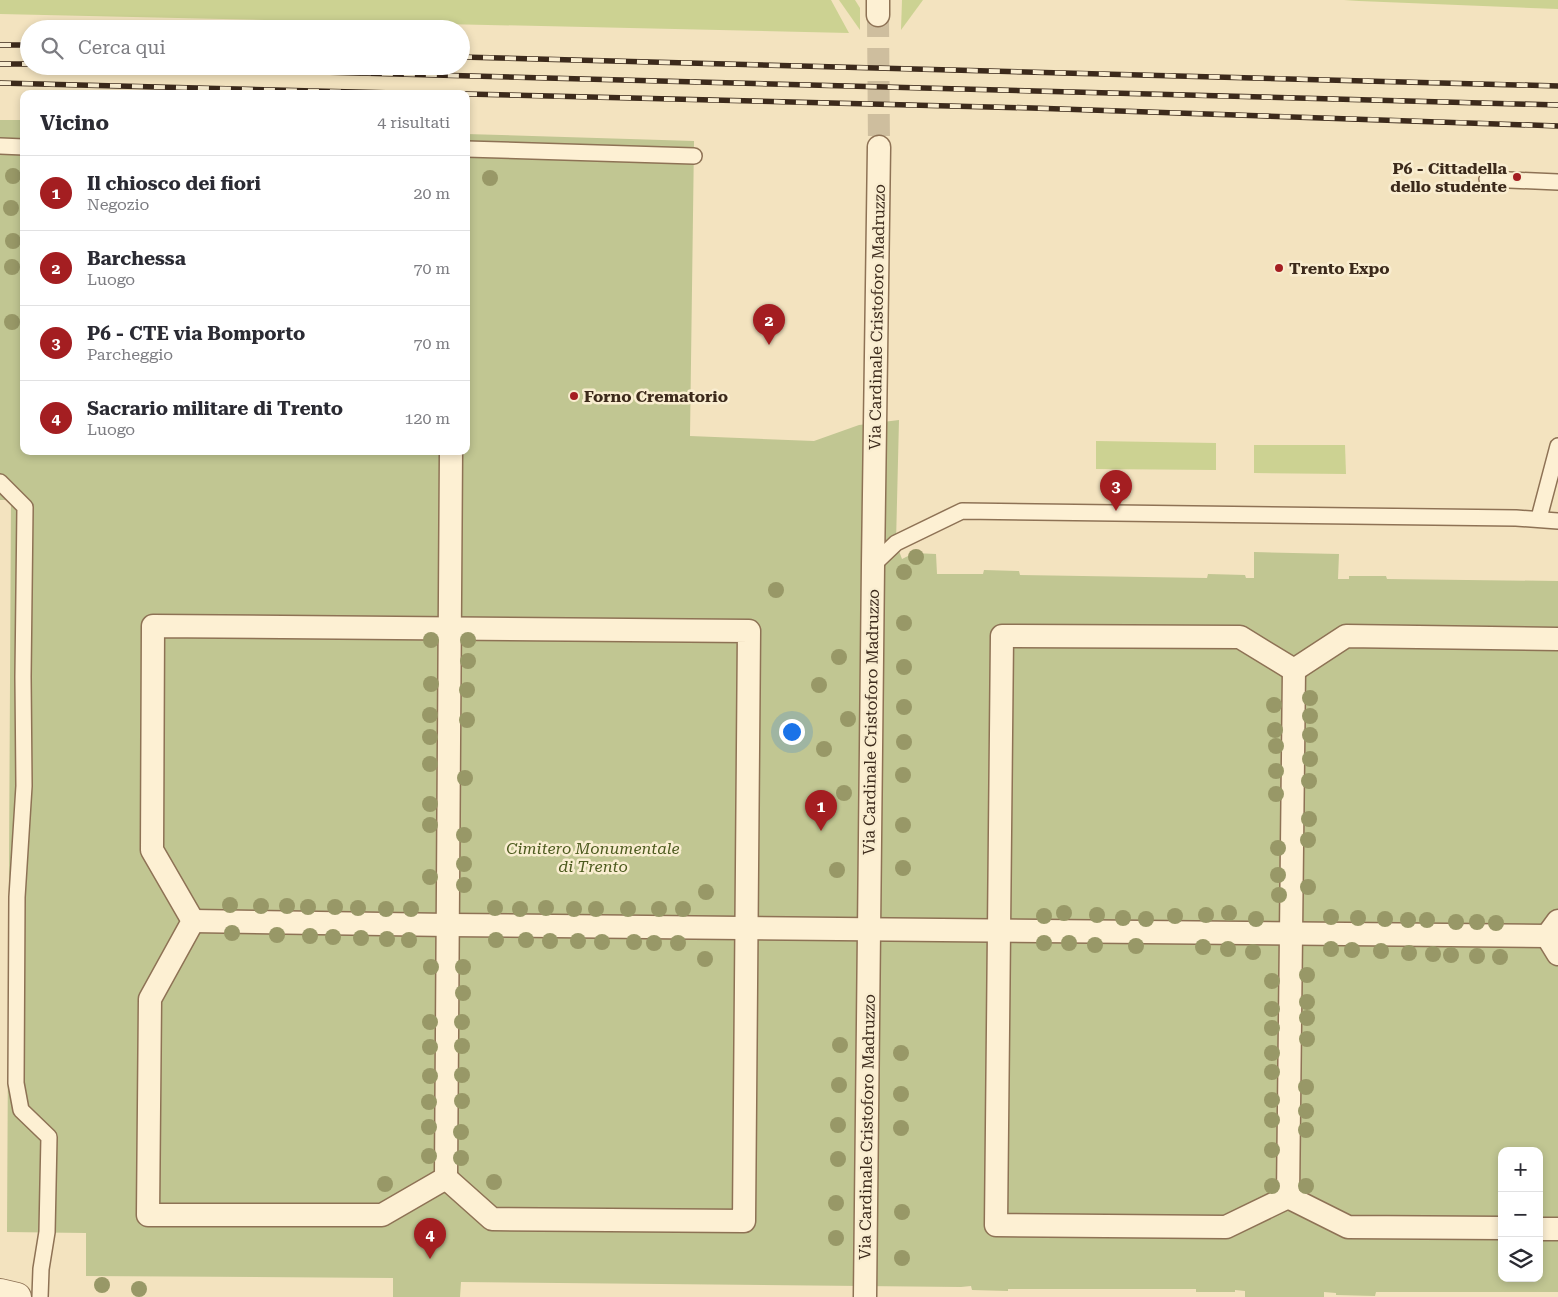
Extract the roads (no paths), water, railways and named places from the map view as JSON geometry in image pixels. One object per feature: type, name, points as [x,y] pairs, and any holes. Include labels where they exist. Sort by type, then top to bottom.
[{"type":"street","name":"Via Cardinale Cristoforo Madruzzo","points":[[865,1297],[872,565],[879,147]]},
{"type":"street","points":[[193,921],[152,850],[153,626],[450,629],[750,632],[744,1221],[492,1219],[446,1178],[448,925],[450,629],[451,455]]},
{"type":"street","points":[[1288,1197],[1226,1227],[996,1225],[1002,636],[1240,637],[1294,670]]},
{"type":"street","points":[[1294,670],[1346,636],[1558,639]]},
{"type":"street","points":[[1288,1197],[1294,670]]},
{"type":"street","points":[[193,921],[1554,937]]},
{"type":"street","points":[[193,921],[150,999],[148,1215],[382,1215],[446,1178]]},
{"type":"street","points":[[1288,1197],[1348,1227],[1498,1228]]},
{"type":"street","points":[[1543,1229],[1558,1229]]},
{"type":"street","points":[[0,1293],[17,1297]]},
{"type":"lane","points":[[0,146],[20,147]]},
{"type":"lane","points":[[470,149],[694,156]]},
{"type":"lane","points":[[1487,179],[1558,182]]},
{"type":"lane","points":[[1539,518],[1558,446]]},
{"type":"lane","points":[[0,482],[25,507],[24,786],[17,897],[16,1083],[21,1110],[49,1137],[47,1232],[41,1269],[40,1297]]},
{"type":"lane","points":[[872,565],[896,543],[962,511],[1539,518],[1558,520]]},
{"type":"tunnel","points":[[878,15],[879,147]]},
{"type":"railway","points":[[0,45],[20,45]]},
{"type":"railway","points":[[470,57],[1558,86]]},
{"type":"railway","points":[[0,64],[20,64]]},
{"type":"railway","points":[[433,75],[1558,105]]},
{"type":"railway","points":[[0,83],[277,90]]},
{"type":"railway","points":[[470,94],[1032,108],[1558,126]]},
{"type":"place","name":"P6 - Cittadella dello studente","points":[[1517,177]]},
{"type":"place","name":"Trento Expo","points":[[1279,268]]},
{"type":"place","name":"Barchessa","points":[[769,345]]},
{"type":"place","name":"Forno Crematorio","points":[[574,396]]},
{"type":"place","name":"P6 - CTE via Bomporto","points":[[1116,511]]},
{"type":"place","name":"Il chiosco dei fiori","points":[[821,831]]},
{"type":"place","name":"Sacrario militare di Trento","points":[[430,1259]]},
{"type":"park label","name":"Cimitero Monumentale di Trento","points":[[593,857]]}]
